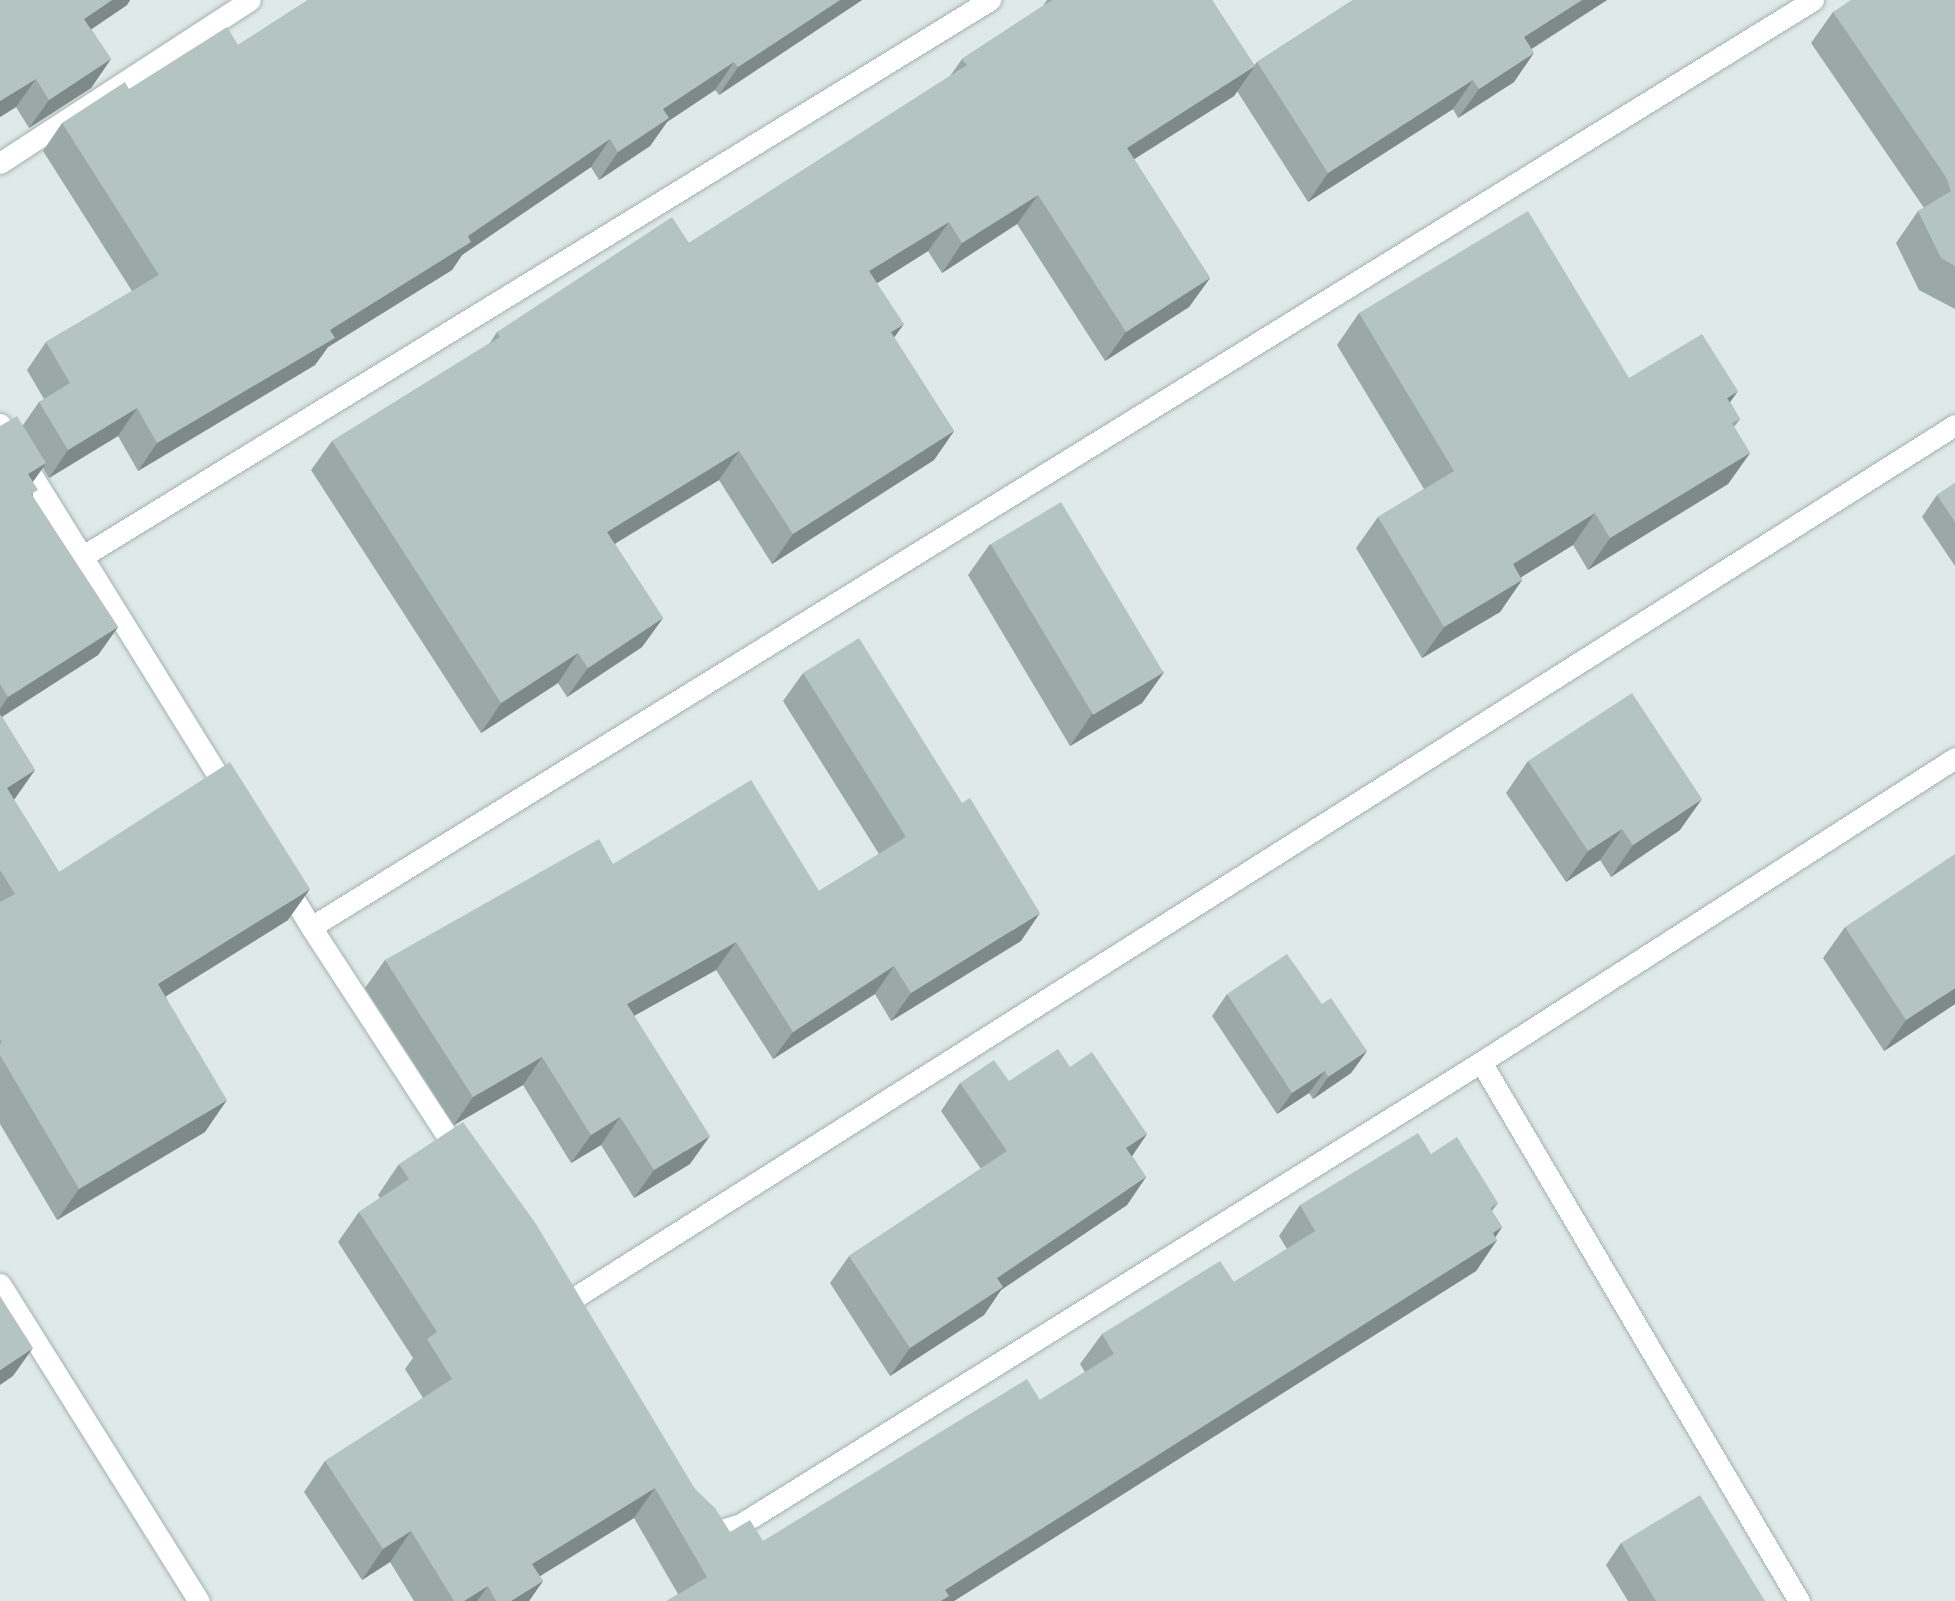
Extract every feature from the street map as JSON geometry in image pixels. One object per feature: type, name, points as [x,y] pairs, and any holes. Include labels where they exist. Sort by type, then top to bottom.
[{"type":"street","points":[[0,163],[250,0]]},
{"type":"street","points":[[83,556],[990,0]]},
{"type":"street","points":[[311,927],[1813,0]]},
{"type":"street","points":[[0,424],[240,811]]},
{"type":"street","points":[[566,1303],[1955,425]]},
{"type":"street","points":[[685,1513],[700,1527],[718,1531],[741,1524],[1481,1062],[1955,758]]},
{"type":"street","points":[[268,858],[477,1180]]},
{"type":"street","points":[[1481,1062],[1799,1601]]},
{"type":"street","points":[[550,1281],[579,1326]]},
{"type":"street","points":[[0,1284],[199,1601]]},
{"type":"building","points":[[0,0],[112,0],[84,19],[111,59],[49,100],[36,79],[0,101]]},
{"type":"building","points":[[308,0],[840,0],[738,67],[734,62],[663,109],[669,118],[618,152],[610,139],[468,236],[471,242],[330,330],[335,338],[157,443],[137,408],[68,450],[39,402],[70,383],[46,342],[159,275],[62,123],[125,82],[129,89],[227,27],[238,45]]},
{"type":"building","points":[[1052,0],[1212,0],[1255,66],[1127,148],[1210,278],[1126,332],[1038,195],[962,243],[949,222],[869,271],[904,324],[891,332],[954,431],[793,534],[739,451],[607,532],[663,618],[588,668],[578,653],[501,703],[332,441],[500,337],[497,332],[672,217],[689,243],[967,65],[962,59]]},
{"type":"building","points":[[1353,0],[1582,0],[1524,37],[1534,53],[1479,89],[1473,80],[1328,173],[1257,62]]},
{"type":"building","points":[[1851,0],[1955,0],[1955,266],[1941,258],[1918,211],[1951,191],[1946,177],[1833,12]]},
{"type":"building","points":[[1528,211],[1629,378],[1702,334],[1738,391],[1727,398],[1740,419],[1732,423],[1750,453],[1610,538],[1595,513],[1513,564],[1522,580],[1444,627],[1378,517],[1454,471],[1359,313]]},
{"type":"building","points":[[17,416],[46,463],[28,474],[38,490],[31,494],[118,627],[8,697],[0,684],[0,426]]},
{"type":"building","points":[[1955,483],[1955,522],[1937,495]]},
{"type":"building","points":[[1061,502],[1163,673],[1093,715],[991,544]]},
{"type":"building","points":[[859,638],[962,803],[970,798],[1040,913],[911,993],[894,966],[793,1032],[736,942],[627,1004],[710,1136],[654,1170],[620,1117],[591,1135],[542,1057],[473,1097],[385,960],[599,839],[613,864],[751,780],[819,891],[906,837],[803,673]]},
{"type":"building","points":[[1632,693],[1702,799],[1633,845],[1622,829],[1588,851],[1528,761]]},
{"type":"building","points":[[0,714],[35,770],[7,788],[59,872],[230,762],[310,889],[158,984],[227,1100],[79,1189],[0,1055],[0,902],[15,894],[0,870]]},
{"type":"building","points":[[1955,854],[1955,988],[1906,1020],[1845,927]]},
{"type":"building","points":[[1287,954],[1322,1004],[1331,998],[1367,1051],[1328,1077],[1325,1071],[1292,1093],[1227,994]]},
{"type":"building","points":[[1058,1049],[1070,1067],[1092,1052],[1147,1134],[1126,1148],[1146,1177],[997,1278],[1003,1287],[910,1348],[849,1256],[1007,1151],[960,1083],[994,1060],[1009,1081]]},
{"type":"building","points":[[463,1122],[536,1224],[695,1489],[715,1508],[730,1532],[750,1520],[763,1541],[1027,1379],[1040,1400],[1114,1354],[1102,1334],[1220,1261],[1234,1282],[1315,1231],[1300,1205],[1418,1133],[1431,1154],[1457,1137],[1498,1203],[1490,1208],[1502,1227],[1493,1233],[1497,1240],[945,1590],[949,1596],[941,1601],[667,1601],[707,1577],[655,1488],[532,1564],[543,1581],[511,1601],[496,1601],[488,1586],[464,1601],[454,1601],[411,1531],[383,1549],[325,1461],[452,1379],[427,1339],[437,1332],[359,1212],[409,1179],[399,1164]]},
{"type":"building","points":[[0,1296],[33,1348],[0,1370]]},
{"type":"building","points":[[1700,1495],[1765,1601],[1656,1601],[1621,1543]]}]
